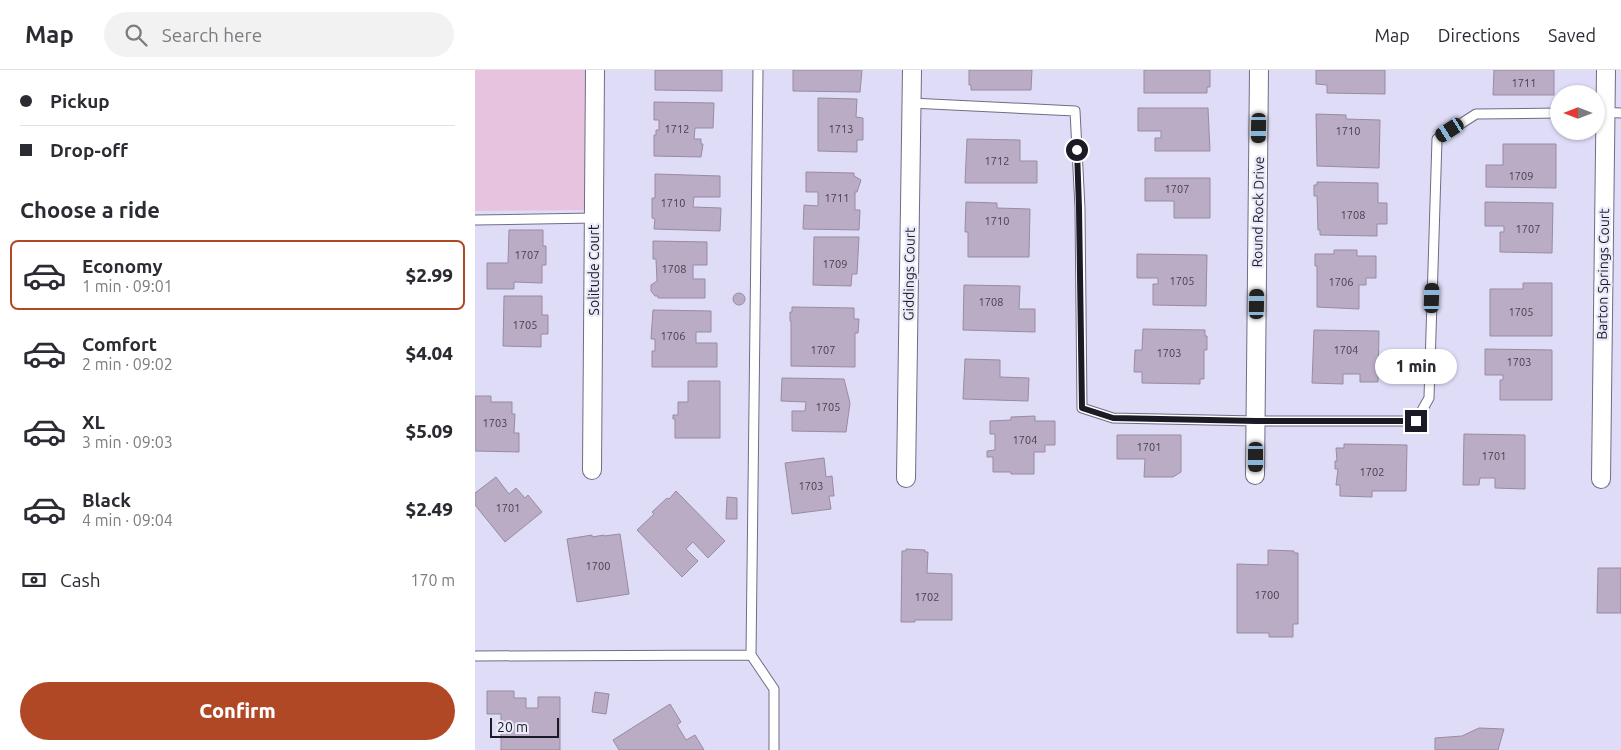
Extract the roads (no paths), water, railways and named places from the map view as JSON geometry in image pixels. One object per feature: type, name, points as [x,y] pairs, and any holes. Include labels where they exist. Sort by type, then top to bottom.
[{"type":"street","name":"Solitude Court","points":[[592,470],[595,70]]},
{"type":"street","name":"Giddings Court","points":[[905,478],[912,70]]},
{"type":"street","name":"Round Rock Drive","points":[[1255,475],[1259,70]]},
{"type":"street","name":"Barton Springs Court","points":[[1601,478],[1608,112],[1606,70]]},
{"type":"lane","points":[[758,70],[751,655],[774,689],[774,750]]},
{"type":"lane","points":[[911,103],[1075,111],[1079,208],[1082,408],[1113,418],[1256,421],[1416,421],[1429,398],[1437,139],[1476,114],[1550,113]]},
{"type":"lane","points":[[475,220],[594,218]]},
{"type":"lane","points":[[475,656],[751,655]]}]
